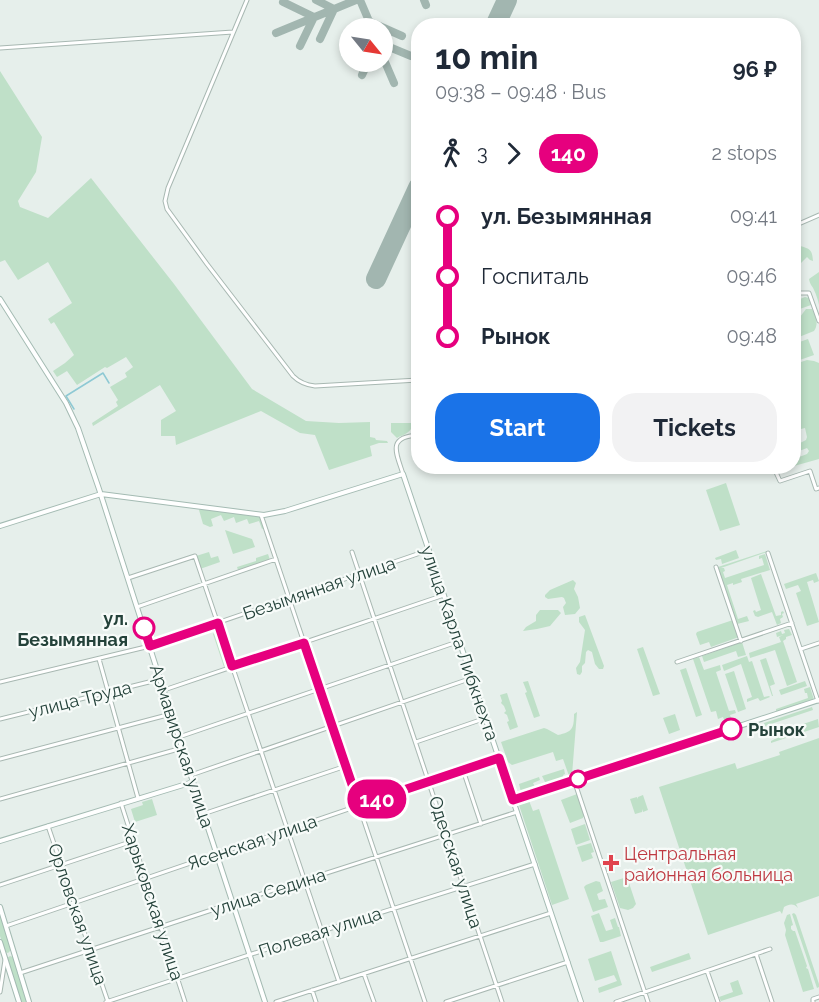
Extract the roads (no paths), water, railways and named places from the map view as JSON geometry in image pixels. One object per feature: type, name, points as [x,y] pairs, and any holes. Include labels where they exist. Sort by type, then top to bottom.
[{"type":"street","points":[[247,0],[166,192],[165,201],[169,213],[289,371],[300,382],[315,386],[411,380]]},
{"type":"street","points":[[0,48],[233,32]]},
{"type":"street","points":[[801,223],[819,215]]},
{"type":"street","points":[[801,293],[809,293],[819,321]]},
{"type":"street","name":"Армавирская улица","points":[[0,299],[72,413],[101,494],[203,814],[266,1002]]},
{"type":"street","name":"улица Карла Либкнехта","points":[[411,436],[401,438],[396,450],[581,1002]]},
{"type":"street","points":[[777,474],[780,481],[810,471],[816,489],[819,488]]},
{"type":"street","points":[[0,526],[101,494],[261,515],[285,511],[404,474]]},
{"type":"street","points":[[261,515],[425,1002]]},
{"type":"street","name":"Безымянная улица","points":[[0,682],[150,646],[429,550]]},
{"type":"street","name":"Одесская улица","points":[[352,552],[502,1002]]},
{"type":"street","points":[[513,800],[819,701],[768,552]]},
{"type":"street","points":[[128,578],[195,556],[339,982]]},
{"type":"street","points":[[138,607],[276,560]]},
{"type":"street","points":[[716,567],[741,641]]},
{"type":"street","points":[[164,690],[444,595]]},
{"type":"street","points":[[677,662],[792,623]]},
{"type":"street","points":[[179,736],[460,641]]},
{"type":"street","points":[[801,649],[819,643]]},
{"type":"street","name":"Харьковская улица","points":[[99,659],[138,798]]},
{"type":"street","points":[[191,775],[472,678]]},
{"type":"street","name":"улица Труда","points":[[0,719],[160,679]]},
{"type":"street","points":[[0,759],[171,714]]},
{"type":"street","points":[[416,742],[486,718]]},
{"type":"street","points":[[0,799],[182,748]]},
{"type":"street","name":"Ясенская улица","points":[[6,926],[499,758]]},
{"type":"street","points":[[203,814],[346,766]]},
{"type":"street","points":[[464,770],[481,824]]},
{"type":"street","points":[[574,780],[648,1002]]},
{"type":"street","points":[[0,840],[193,782]]},
{"type":"street","name":"Харьковская улица","points":[[121,803],[185,1002]]},
{"type":"street","name":"улица Седина","points":[[20,973],[517,812]]},
{"type":"street","name":"Орловская улица","points":[[48,826],[107,1002]]},
{"type":"street","points":[[0,885],[133,841]]},
{"type":"street","name":"Полевая улица","points":[[107,1002],[250,954],[535,864]]},
{"type":"street","points":[[0,907],[29,1002]]},
{"type":"street","points":[[276,1002],[551,913]]},
{"type":"street","points":[[0,942],[19,1002]]},
{"type":"street","points":[[616,1002],[770,949]]},
{"type":"street","points":[[5,957],[14,953]]},
{"type":"street","points":[[756,954],[772,1002]]},
{"type":"street","points":[[0,992],[5,957]]},
{"type":"street","points":[[446,1002],[568,962]]},
{"type":"street","points":[[707,971],[718,1002]]},
{"type":"street","points":[[364,974],[374,1002]]},
{"type":"street","points":[[1,979],[12,980]]},
{"type":"street","points":[[312,990],[316,1002]]},
{"type":"street","points":[[813,1001],[819,997]]},
{"type":"waterway","points":[[74,409],[66,396],[103,373],[109,383]]},
{"type":"place","name":"ул. Безымянная","points":[[144,628]]},
{"type":"place","name":"Рынок","points":[[731,729]]},
{"type":"place","name":"Центральная районная больница","points":[[611,863]]}]
